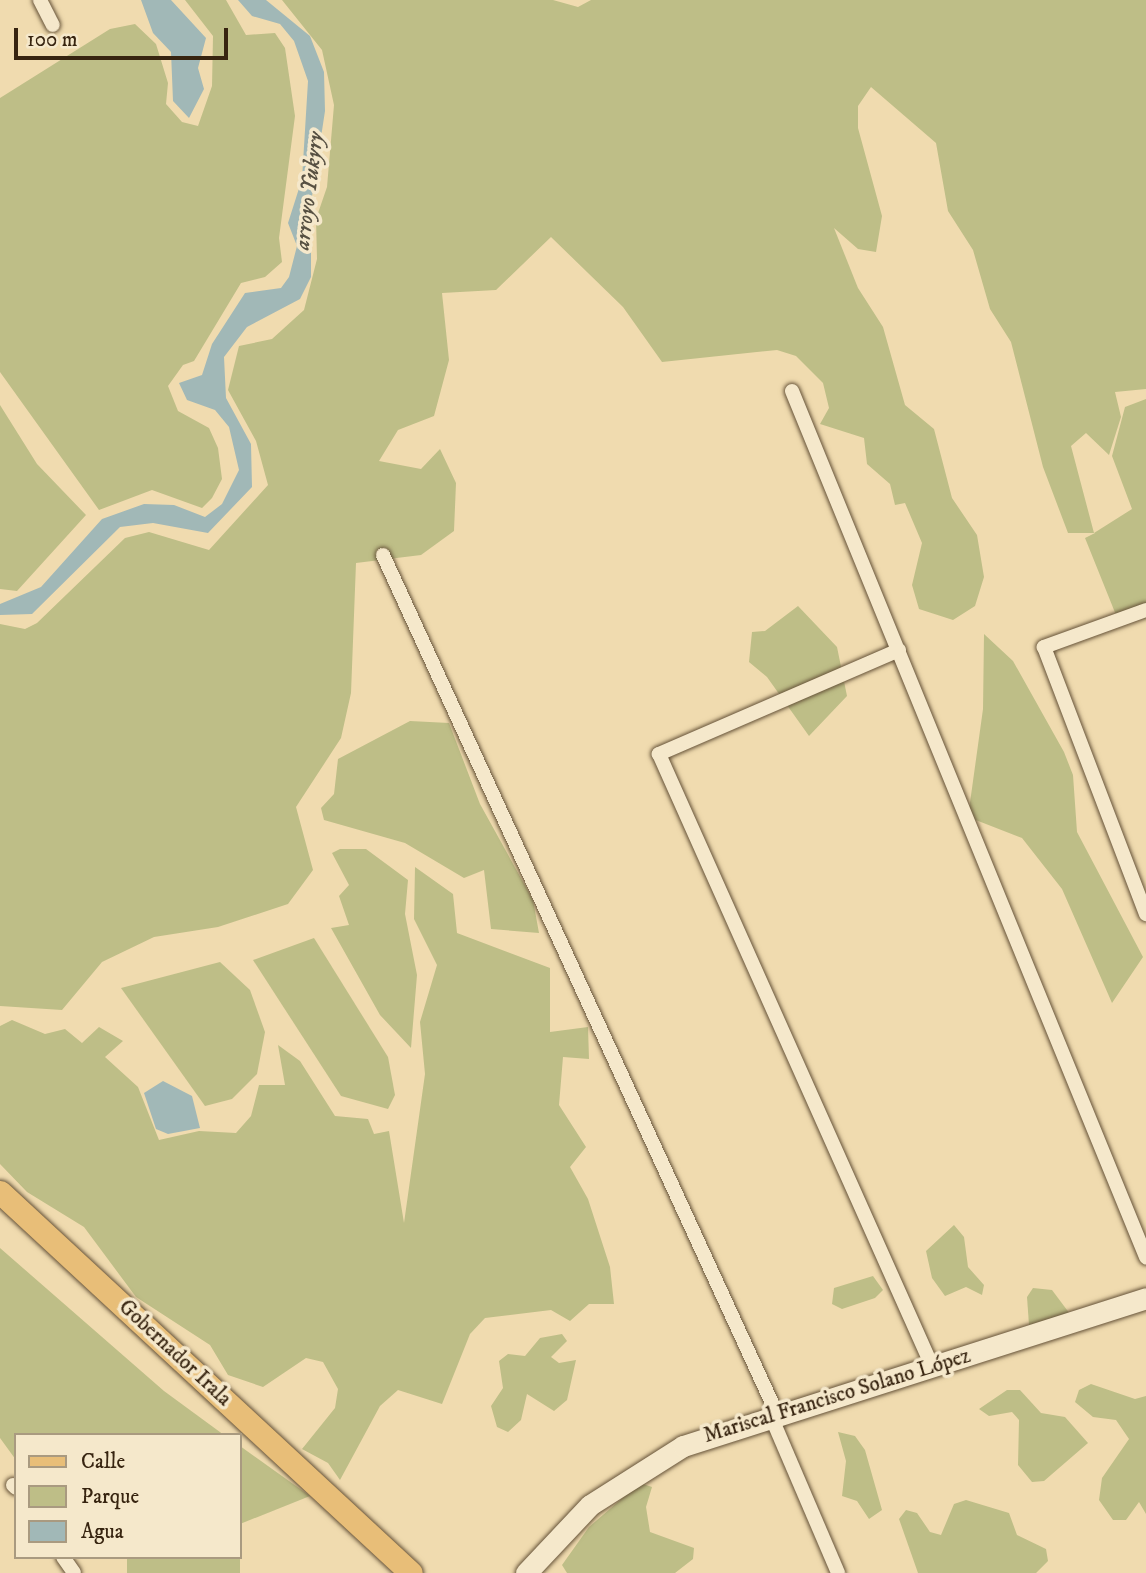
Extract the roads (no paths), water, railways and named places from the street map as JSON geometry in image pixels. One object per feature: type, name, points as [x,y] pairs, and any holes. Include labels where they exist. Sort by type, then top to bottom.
[{"type":"main road","name":"Gobernador Irala","points":[[0,1192],[411,1573]]},
{"type":"main road","name":"Mariscal Francisco Solano López","points":[[526,1573],[590,1505],[653,1461],[773,1413],[1146,1298]]},
{"type":"street","points":[[40,0],[53,25]]},
{"type":"street","points":[[792,391],[1146,1257]]},
{"type":"street","points":[[383,555],[773,1413],[838,1573]]},
{"type":"street","points":[[1146,610],[1044,648],[1146,914]]},
{"type":"street","points":[[900,650],[659,754],[932,1366]]},
{"type":"water","points":[[141,0],[171,0],[206,38],[198,68],[204,89],[189,118],[173,101],[171,52],[153,33]]},
{"type":"water","name":"arroyo Yukyry","points":[[238,0],[266,0],[310,36],[324,72],[325,111],[311,203],[311,277],[300,299],[247,327],[224,357],[226,398],[251,444],[252,487],[208,533],[153,523],[120,527],[32,614],[0,615],[0,604],[41,587],[102,519],[144,504],[174,505],[205,517],[222,504],[239,470],[229,427],[215,410],[187,400],[179,383],[202,375],[212,344],[245,293],[281,288],[289,277],[297,246],[288,223],[302,179],[308,81],[294,41],[280,24],[252,16]]},
{"type":"water","points":[[163,1081],[192,1096],[200,1128],[168,1134],[156,1129],[144,1093]]}]
